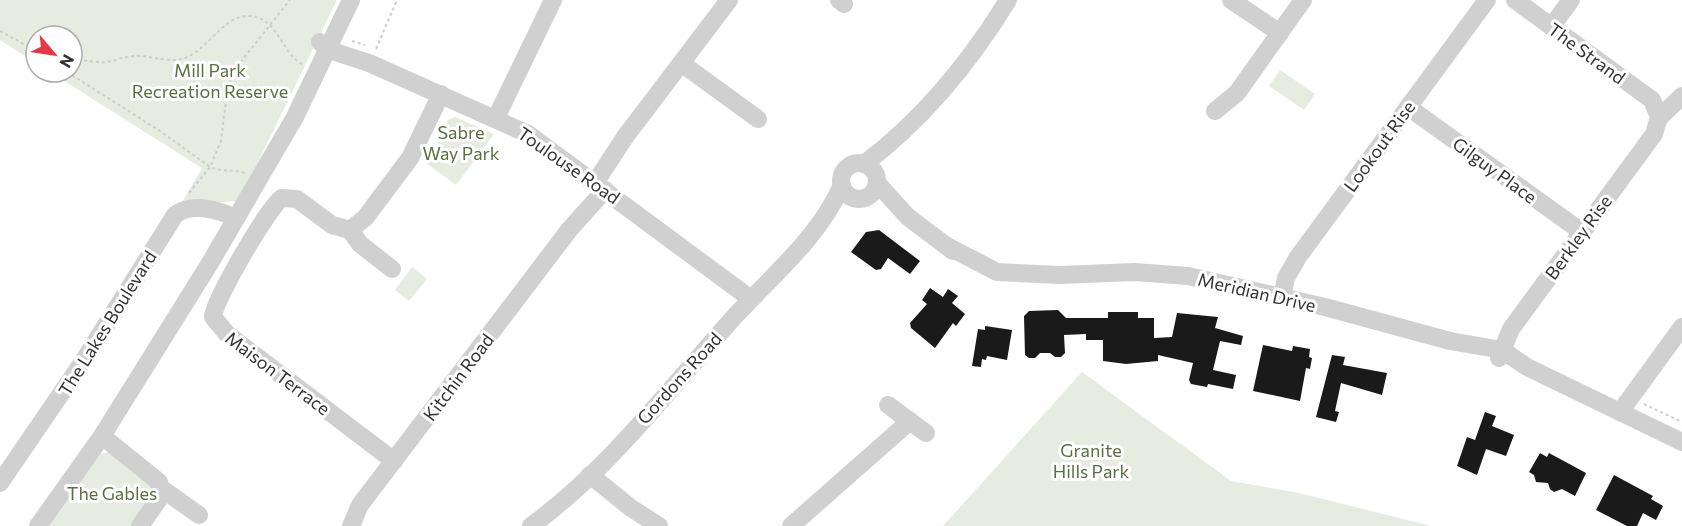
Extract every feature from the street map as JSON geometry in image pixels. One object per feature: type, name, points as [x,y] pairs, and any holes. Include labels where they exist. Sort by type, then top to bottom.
[{"type":"street","points":[[267,163],[307,66],[327,44],[341,0]]},
{"type":"street","points":[[38,526],[102,436],[164,340],[295,117],[327,44],[351,0]]},
{"type":"street","points":[[496,118],[553,0]]},
{"type":"street","name":"Kitchin Road","points":[[351,526],[360,505],[569,230],[625,137],[729,0]]},
{"type":"street","points":[[872,174],[854,164],[845,170],[842,185],[847,194],[860,199],[873,192],[872,174],[895,140],[976,49],[1008,0]]},
{"type":"street","points":[[1232,0],[1280,33]]},
{"type":"street","points":[[1215,111],[1237,93],[1303,0]]},
{"type":"street","name":"Lookout Rise","points":[[1282,297],[1286,278],[1298,257],[1487,0]]},
{"type":"street","name":"The Strand","points":[[1515,0],[1652,100],[1658,113]]},
{"type":"street","points":[[1552,26],[1571,0]]},
{"type":"street","name":"Toulouse Road","points":[[327,44],[353,51],[369,63],[528,134],[751,298]]},
{"type":"street","points":[[681,63],[758,119]]},
{"type":"street","points":[[1658,113],[1682,93]]},
{"type":"street","points":[[350,230],[365,218],[410,158],[441,94]]},
{"type":"street","name":"Gilguy Place","points":[[1408,107],[1582,232]]},
{"type":"street","name":"Berkley Rise","points":[[1501,354],[1511,329],[1654,134],[1658,113]]},
{"type":"street","name":"Meridian Drive","points":[[872,174],[908,217],[945,244],[997,272],[1060,275],[1135,272],[1170,274],[1282,297],[1501,354],[1682,442]]},
{"type":"street","name":"Gordons Road","points":[[531,526],[594,471],[821,222],[842,185]]},
{"type":"street","name":"Maison Terrace","points":[[392,269],[360,244],[350,230],[332,225],[297,199],[287,197],[277,201],[220,297],[213,317],[218,327],[226,334],[394,461]]},
{"type":"street","name":"Meridian Drive","points":[[860,199],[908,217]]},
{"type":"street","name":"Gordons Road","points":[[821,222],[860,199]]},
{"type":"street","name":"The Lakes Boulevard","points":[[0,483],[84,360],[175,215],[188,209],[215,210],[236,218]]},
{"type":"street","points":[[1620,412],[1682,327]]},
{"type":"street","points":[[888,405],[926,433]]},
{"type":"street","points":[[791,526],[910,421]]},
{"type":"street","points":[[102,436],[151,473],[161,488],[199,515]]},
{"type":"street","points":[[594,471],[631,508],[659,526]]},
{"type":"street","points":[[140,526],[156,504],[161,488]]},
{"type":"path","points":[[84,60],[106,62],[137,56],[156,60],[185,57],[213,38],[232,19],[250,16],[272,26],[292,57],[307,66]]},
{"type":"path","points":[[0,31],[24,45]]},
{"type":"path","points":[[84,83],[160,131],[210,167],[219,171],[239,170],[258,179]]},
{"type":"path","points":[[1642,403],[1682,422]]},
{"type":"green space","name":"Mill Park Recreation Reserve","points":[[0,0],[337,0],[239,201],[181,204],[202,168],[69,84],[84,84],[84,24],[24,24],[24,55],[0,40]]},
{"type":"green space","points":[[1280,70],[1315,94],[1304,110],[1269,86]]},
{"type":"green space","name":"Sabre Way Park","points":[[455,117],[494,134],[456,185],[425,162],[439,142],[448,120]]},
{"type":"green space","points":[[412,267],[427,279],[409,301],[395,290]]},
{"type":"green space","name":"Granite Hills Park","points":[[1082,372],[1231,481],[1299,493],[1431,526],[943,526]]},
{"type":"green space","name":"The Gables","points":[[108,452],[150,482],[153,495],[132,526],[46,526],[100,454]]},
{"type":"building","points":[[879,230],[920,261],[910,274],[888,258],[881,269],[876,270],[851,252],[866,232]]},
{"type":"building","points":[[930,288],[943,297],[948,289],[958,296],[952,303],[965,314],[956,326],[953,323],[935,348],[911,328],[910,323],[927,304],[922,300]]},
{"type":"building","points":[[1058,310],[1066,318],[1108,318],[1108,312],[1138,312],[1138,318],[1154,318],[1154,338],[1172,337],[1177,313],[1218,317],[1215,328],[1243,336],[1241,345],[1220,341],[1213,370],[1236,375],[1233,389],[1208,384],[1207,387],[1191,384],[1189,380],[1193,363],[1158,355],[1158,361],[1126,364],[1103,361],[1103,340],[1086,340],[1086,334],[1064,335],[1065,353],[1061,357],[1055,357],[1050,353],[1040,353],[1035,358],[1029,358],[1025,355],[1024,316],[1029,311]]},
{"type":"building","points":[[985,326],[1012,330],[1007,360],[987,356],[986,360],[982,359],[981,367],[972,366],[978,329],[985,330]]},
{"type":"building","points":[[1263,345],[1292,351],[1293,346],[1310,349],[1309,357],[1312,358],[1310,369],[1306,368],[1300,401],[1253,391]]},
{"type":"building","points":[[1332,355],[1345,357],[1343,365],[1387,373],[1382,395],[1341,383],[1335,411],[1339,412],[1336,422],[1316,417]]},
{"type":"building","points":[[1485,412],[1496,416],[1492,426],[1514,435],[1506,456],[1486,449],[1477,475],[1457,466],[1467,437],[1475,440]]},
{"type":"building","points":[[1540,453],[1547,457],[1549,453],[1586,473],[1575,496],[1562,489],[1554,492],[1548,483],[1536,482],[1534,475],[1529,472]]},
{"type":"building","points":[[1614,475],[1653,496],[1651,499],[1663,506],[1656,520],[1643,513],[1637,526],[1627,526],[1596,510]]}]
